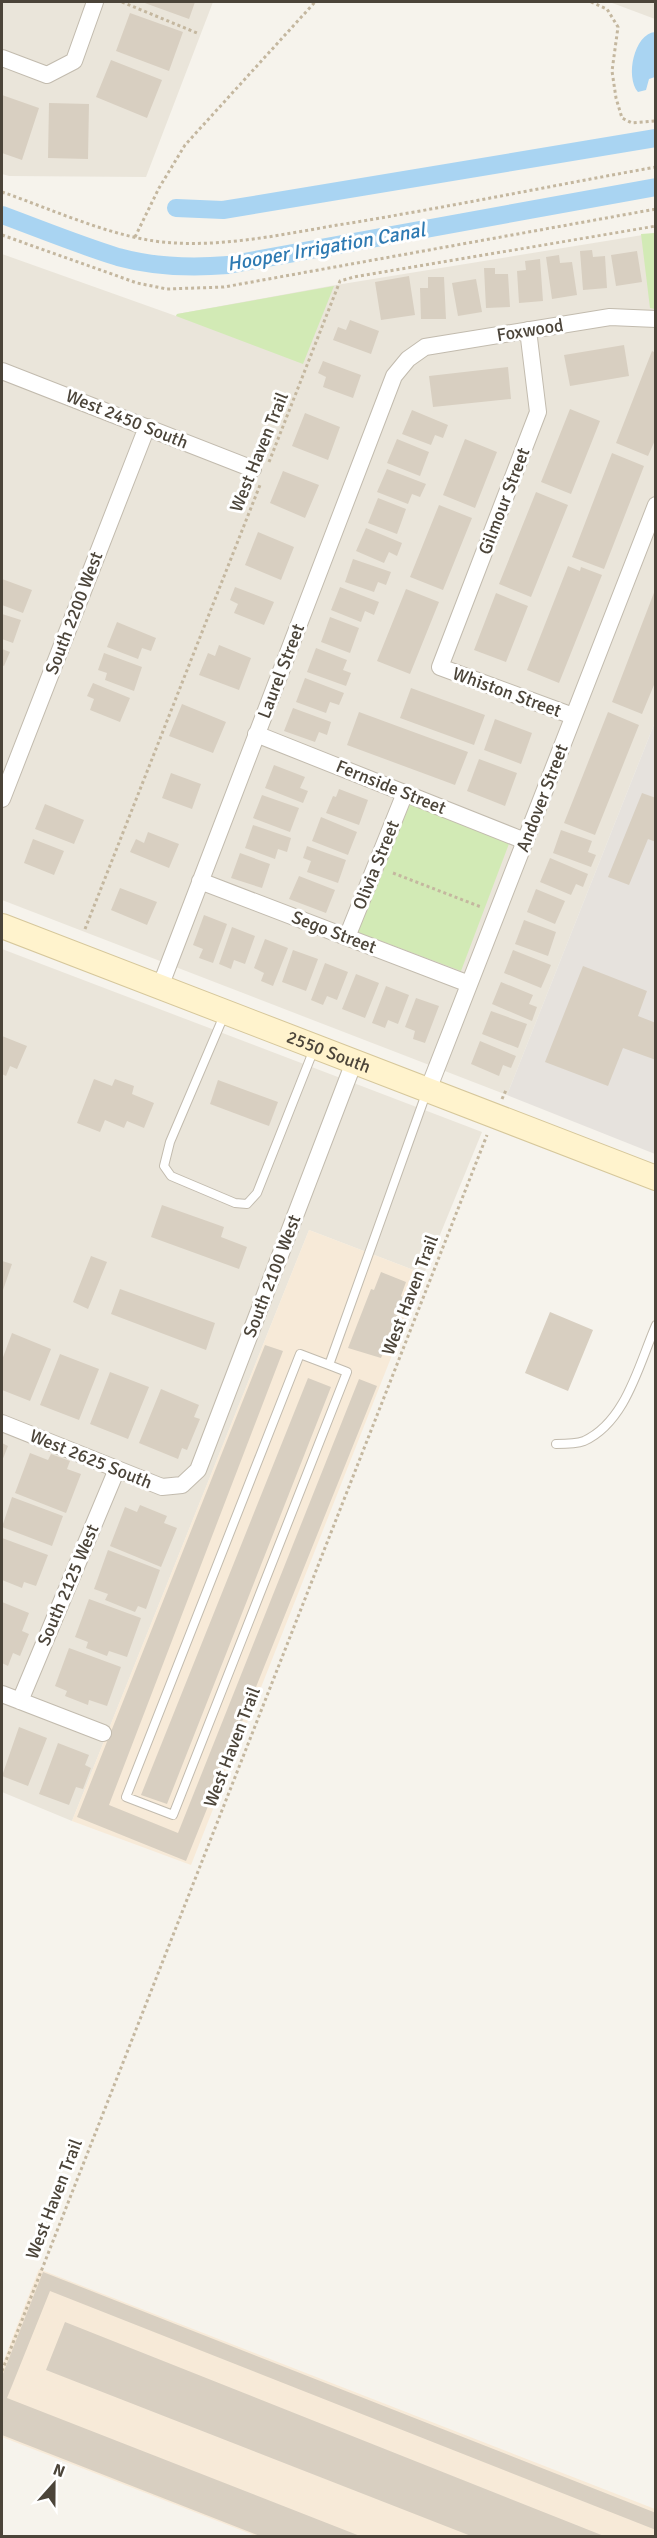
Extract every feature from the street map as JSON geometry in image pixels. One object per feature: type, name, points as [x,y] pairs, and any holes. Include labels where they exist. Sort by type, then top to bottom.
[{"type":"street","points":[[2,58],[47,75],[74,62],[95,2]]},
{"type":"street","name":"Foxwood","points":[[408,359],[425,347],[528,330],[610,317],[656,319]]},
{"type":"street","name":"Gilmour Street","points":[[440,667],[538,412],[528,330]]},
{"type":"street","name":"Laurel Street","points":[[160,987],[394,376],[408,359]]},
{"type":"street","name":"West 2450 South","points":[[2,371],[261,471]]},
{"type":"street","name":"South 2200 West","points":[[2,799],[147,427]]},
{"type":"street","name":"Andover Street","points":[[428,1090],[656,505]]},
{"type":"street","name":"Whiston Street","points":[[440,667],[573,716]]},
{"type":"street","name":"Fernside Street","points":[[256,734],[525,841]]},
{"type":"street","name":"Olivia Street","points":[[347,937],[405,793]]},
{"type":"street","name":"Sego Street","points":[[200,881],[469,984]]},
{"type":"street","name":"2550 South","points":[[2,926],[656,1178]]},
{"type":"street","name":"South 2100 West","points":[[182,1485],[198,1470],[354,1062]]},
{"type":"street","name":"West 2625 South","points":[[2,1423],[162,1487],[182,1485]]},
{"type":"street","name":"South 2125 West","points":[[20,1701],[117,1469]]},
{"type":"street","points":[[2,1694],[103,1733]]},
{"type":"lane","points":[[225,1012],[170,1142],[164,1166],[171,1176],[235,1203],[247,1204],[257,1193],[315,1047]]},
{"type":"lane","points":[[329,1365],[428,1090]]},
{"type":"lane","points":[[556,1444],[582,1442],[605,1428],[619,1409],[656,1325]]},
{"type":"lane","points":[[300,1354],[329,1365],[347,1372],[173,1815],[126,1797],[300,1354]]},
{"type":"path","points":[[122,2],[197,33]]},
{"type":"path","points":[[135,238],[159,188],[185,145],[315,2]]},
{"type":"path","points":[[591,2],[607,9],[618,27],[612,71],[622,118],[632,123],[656,121]]},
{"type":"path","points":[[2,192],[135,238],[174,243],[209,243],[292,233],[432,210],[656,166]]},
{"type":"path","points":[[2,235],[137,283],[167,289],[224,287],[656,209]]},
{"type":"path","name":"West Haven Trail","points":[[85,930],[261,471],[340,281],[656,226]]},
{"type":"path","points":[[393,873],[481,907]]},
{"type":"path","name":"West Haven Trail","points":[[2,2371],[488,1133]]},
{"type":"shaded area","points":[[2,2],[213,2],[146,177],[9,176],[2,174]]},
{"type":"shaded area","points":[[609,2],[655,2],[655,19],[615,4]]},
{"type":"shaded area","points":[[655,233],[655,722],[507,1095],[2,900],[2,254],[176,316],[330,286]]},
{"type":"shaded area","points":[[655,722],[655,1154],[507,1095]]},
{"type":"shaded area","points":[[2,949],[482,1132],[424,1274],[309,1230],[72,1821],[2,1792]]},
{"type":"shaded area","points":[[309,1230],[424,1274],[191,1865],[72,1821]]},
{"type":"shaded area","points":[[39,2269],[655,2509],[655,2536],[256,2536],[2,2437],[2,2365]]},
{"type":"green space","points":[[656,233],[655,309],[650,308],[641,234]]},
{"type":"green space","points":[[334,286],[303,364],[176,316],[177,314]]},
{"type":"green space","points":[[406,802],[510,841],[461,971],[357,932]]},
{"type":"water","points":[[655,32],[655,77],[649,79],[646,90],[638,92],[632,77],[634,57],[642,40]]},
{"type":"building","points":[[142,2],[195,2],[189,19]]},
{"type":"building","points":[[130,13],[183,32],[169,71],[116,51]]},
{"type":"building","points":[[111,60],[162,80],[147,118],[96,97]]},
{"type":"building","points":[[2,95],[39,108],[22,160],[2,153]]},
{"type":"building","points":[[49,103],[89,104],[88,159],[48,158]]},
{"type":"building","points":[[592,250],[593,257],[605,256],[607,288],[583,290],[580,251]]},
{"type":"building","points":[[637,251],[642,282],[616,286],[611,255]]},
{"type":"building","points":[[559,255],[560,263],[572,262],[577,295],[552,299],[546,257]]},
{"type":"building","points":[[540,259],[543,301],[519,303],[517,271],[526,270],[525,261]]},
{"type":"building","points":[[484,268],[495,268],[495,274],[508,274],[510,307],[486,308]]},
{"type":"building","points":[[409,276],[415,315],[381,320],[375,282]]},
{"type":"building","points":[[428,277],[444,277],[446,319],[421,319],[420,288],[428,288]]},
{"type":"building","points":[[476,279],[482,312],[458,316],[452,283]]},
{"type":"building","points":[[350,320],[379,331],[371,354],[333,340],[338,327],[346,330]]},
{"type":"building","points":[[624,345],[629,376],[570,386],[564,355]]},
{"type":"building","points":[[652,351],[656,353],[656,438],[648,456],[616,443]]},
{"type":"building","points":[[323,361],[361,375],[353,398],[323,387],[326,377],[318,373]]},
{"type":"building","points":[[508,367],[511,399],[433,407],[429,376]]},
{"type":"building","points":[[570,409],[600,421],[571,494],[541,482]]},
{"type":"building","points":[[412,410],[448,425],[443,438],[435,435],[431,445],[402,434]]},
{"type":"building","points":[[305,413],[340,427],[328,460],[292,446]]},
{"type":"building","points":[[397,439],[429,452],[420,476],[387,463]]},
{"type":"building","points":[[465,439],[497,452],[475,508],[443,495]]},
{"type":"building","points":[[612,453],[644,466],[604,569],[572,557]]},
{"type":"building","points":[[387,469],[426,484],[420,497],[412,494],[408,504],[377,492]]},
{"type":"building","points":[[283,471],[319,485],[305,518],[270,503]]},
{"type":"building","points":[[536,492],[568,505],[531,597],[499,584]]},
{"type":"building","points":[[378,498],[406,509],[397,534],[368,523]]},
{"type":"building","points":[[439,505],[472,518],[443,590],[410,577]]},
{"type":"building","points":[[366,528],[402,543],[397,556],[389,552],[384,563],[356,551]]},
{"type":"building","points":[[258,532],[294,547],[281,580],[245,565]]},
{"type":"building","points":[[353,559],[391,572],[386,585],[378,582],[374,592],[345,582]]},
{"type":"building","points":[[568,566],[580,571],[581,567],[602,575],[559,683],[527,670]]},
{"type":"building","points":[[2,579],[32,590],[23,613],[2,605]]},
{"type":"building","points":[[235,587],[274,602],[264,625],[234,613],[238,604],[230,600]]},
{"type":"building","points":[[340,587],[379,602],[374,615],[365,611],[361,622],[331,610]]},
{"type":"building","points":[[406,589],[439,602],[410,674],[377,661]]},
{"type":"building","points":[[655,590],[656,680],[642,714],[612,702]]},
{"type":"building","points":[[496,593],[528,606],[506,662],[474,650]]},
{"type":"building","points":[[2,614],[21,620],[13,643],[2,639]]},
{"type":"building","points":[[330,617],[359,628],[350,653],[321,642]]},
{"type":"building","points":[[117,622],[156,638],[151,651],[142,648],[138,659],[107,647]]},
{"type":"building","points":[[219,645],[251,658],[239,690],[199,675],[208,653],[215,656]]},
{"type":"building","points":[[316,648],[347,660],[343,670],[351,673],[346,686],[307,672]]},
{"type":"building","points":[[2,649],[10,652],[4,666],[2,665]]},
{"type":"building","points":[[104,653],[142,667],[134,691],[105,680],[107,673],[98,670]]},
{"type":"building","points":[[305,678],[344,693],[339,705],[330,702],[326,713],[296,702]]},
{"type":"building","points":[[93,683],[130,698],[120,722],[90,710],[94,699],[87,696]]},
{"type":"building","points":[[411,688],[485,715],[474,745],[400,718]]},
{"type":"building","points":[[182,704],[226,722],[213,753],[169,736]]},
{"type":"building","points":[[293,708],[331,722],[327,735],[319,732],[315,742],[284,731]]},
{"type":"building","points":[[359,712],[468,752],[455,785],[347,745]]},
{"type":"building","points":[[608,712],[639,725],[595,835],[564,823]]},
{"type":"building","points":[[495,719],[532,733],[521,764],[484,750]]},
{"type":"building","points":[[479,759],[517,773],[505,806],[467,791]]},
{"type":"building","points":[[274,765],[305,777],[300,788],[308,791],[303,803],[265,788]]},
{"type":"building","points":[[171,773],[201,784],[192,809],[162,798]]},
{"type":"building","points":[[339,789],[368,800],[359,825],[326,813],[333,796],[336,797]]},
{"type":"building","points":[[642,793],[656,798],[656,842],[648,839],[629,885],[608,877]]},
{"type":"building","points":[[262,795],[299,808],[290,832],[253,818]]},
{"type":"building","points":[[45,804],[84,820],[74,844],[35,829]]},
{"type":"building","points":[[321,817],[357,832],[348,855],[312,841]]},
{"type":"building","points":[[253,825],[291,838],[287,852],[278,849],[275,859],[245,848]]},
{"type":"building","points":[[561,830],[592,841],[588,852],[596,855],[591,867],[553,853]]},
{"type":"building","points":[[148,832],[179,844],[169,868],[130,852],[136,839],[144,843]]},
{"type":"building","points":[[33,839],[64,851],[54,875],[24,863]]},
{"type":"building","points":[[307,846],[346,860],[338,883],[307,872],[311,861],[303,858]]},
{"type":"building","points":[[240,853],[270,864],[262,888],[231,878]]},
{"type":"building","points":[[550,858],[588,874],[583,887],[576,884],[571,895],[540,882]]},
{"type":"building","points":[[299,876],[335,890],[326,913],[289,899]]},
{"type":"building","points":[[120,888],[157,902],[147,925],[111,910]]},
{"type":"building","points":[[536,889],[565,901],[555,924],[527,912]]},
{"type":"building","points":[[204,915],[227,924],[213,963],[199,958],[203,949],[193,945]]},
{"type":"building","points":[[524,920],[556,932],[548,956],[515,944]]},
{"type":"building","points":[[232,927],[255,936],[245,964],[234,960],[231,969],[219,964]]},
{"type":"building","points":[[265,939],[288,948],[273,986],[261,981],[264,973],[254,968]]},
{"type":"building","points":[[293,950],[318,959],[306,991],[282,982]]},
{"type":"building","points":[[513,950],[551,965],[541,988],[504,973]]},
{"type":"building","points":[[325,963],[348,972],[337,1000],[327,996],[323,1005],[311,1000]]},
{"type":"building","points":[[583,966],[647,991],[638,1016],[656,1023],[656,1060],[623,1048],[608,1086],[545,1062]]},
{"type":"building","points":[[356,974],[379,983],[365,1018],[342,1009]]},
{"type":"building","points":[[501,982],[533,995],[529,1004],[537,1007],[532,1021],[492,1004]]},
{"type":"building","points":[[386,986],[409,995],[398,1024],[388,1020],[385,1028],[372,1023]]},
{"type":"building","points":[[416,998],[439,1006],[425,1043],[413,1039],[415,1031],[405,1027]]},
{"type":"building","points":[[491,1011],[527,1024],[518,1048],[482,1034]]},
{"type":"building","points":[[2,1036],[27,1046],[17,1069],[10,1066],[6,1076],[2,1074]]},
{"type":"building","points":[[480,1041],[516,1056],[511,1068],[503,1065],[499,1076],[471,1064]]},
{"type":"building","points":[[94,1079],[112,1086],[115,1079],[134,1086],[132,1094],[154,1103],[144,1128],[127,1121],[124,1128],[105,1120],[100,1132],[77,1123]]},
{"type":"building","points":[[218,1080],[278,1102],[269,1126],[210,1104]]},
{"type":"building","points":[[162,1205],[224,1227],[221,1237],[247,1247],[239,1269],[151,1237]]},
{"type":"building","points":[[91,1256],[107,1262],[88,1309],[73,1302]]},
{"type":"building","points":[[2,1261],[12,1264],[2,1293]]},
{"type":"building","points":[[381,1272],[406,1282],[401,1296],[404,1298],[381,1358],[348,1348],[371,1289],[374,1290]]},
{"type":"building","points":[[120,1289],[215,1323],[206,1350],[111,1314]]},
{"type":"building","points":[[550,1312],[593,1330],[568,1391],[525,1373]]},
{"type":"building","points":[[12,1333],[51,1349],[30,1401],[2,1390],[2,1360]]},
{"type":"building","points":[[265,1345],[283,1351],[109,1805],[178,1833],[359,1379],[377,1386],[186,1861],[77,1817]]},
{"type":"building","points":[[60,1354],[99,1369],[79,1420],[40,1405]]},
{"type":"building","points":[[110,1372],[149,1387],[128,1439],[90,1424]]},
{"type":"building","points":[[308,1378],[331,1387],[167,1804],[141,1795]]},
{"type":"building","points":[[161,1389],[199,1405],[194,1417],[200,1419],[187,1450],[182,1448],[178,1459],[139,1443]]},
{"type":"building","points":[[2,1443],[8,1446],[2,1461]]},
{"type":"building","points":[[30,1453],[48,1460],[51,1454],[70,1461],[67,1469],[81,1474],[66,1513],[15,1493]]},
{"type":"building","points":[[12,1497],[63,1516],[52,1546],[2,1527]]},
{"type":"building","points":[[140,1505],[167,1516],[164,1523],[177,1528],[161,1567],[110,1546],[125,1507],[137,1512]]},
{"type":"building","points":[[2,1538],[48,1555],[36,1586],[24,1582],[22,1588],[2,1580]]},
{"type":"building","points":[[108,1550],[160,1570],[146,1609],[138,1606],[135,1612],[105,1600],[108,1594],[94,1589]]},
{"type":"building","points":[[89,1599],[141,1618],[127,1657],[109,1651],[107,1656],[86,1648],[88,1642],[75,1637]]},
{"type":"building","points":[[2,1602],[29,1613],[22,1631],[29,1634],[20,1656],[13,1653],[8,1666],[2,1663]]},
{"type":"building","points":[[69,1648],[121,1667],[107,1706],[89,1700],[88,1705],[65,1696],[67,1691],[55,1686]]},
{"type":"building","points":[[19,1727],[47,1738],[28,1786],[2,1776]]},
{"type":"building","points":[[58,1743],[89,1755],[85,1765],[91,1768],[83,1789],[76,1787],[69,1805],[39,1794]]},
{"type":"building","points":[[43,2272],[656,2513],[656,2530],[50,2291],[7,2398],[360,2536],[260,2536],[2,2435],[2,2376]]},
{"type":"building","points":[[65,2322],[604,2536],[471,2536],[46,2370]]},
{"type":"waterway","points":[[176,208],[223,210],[656,138]]},
{"type":"waterway","name":"Hooper Irrigation Canal","points":[[2,215],[118,257],[173,266],[214,266],[656,187]]}]
